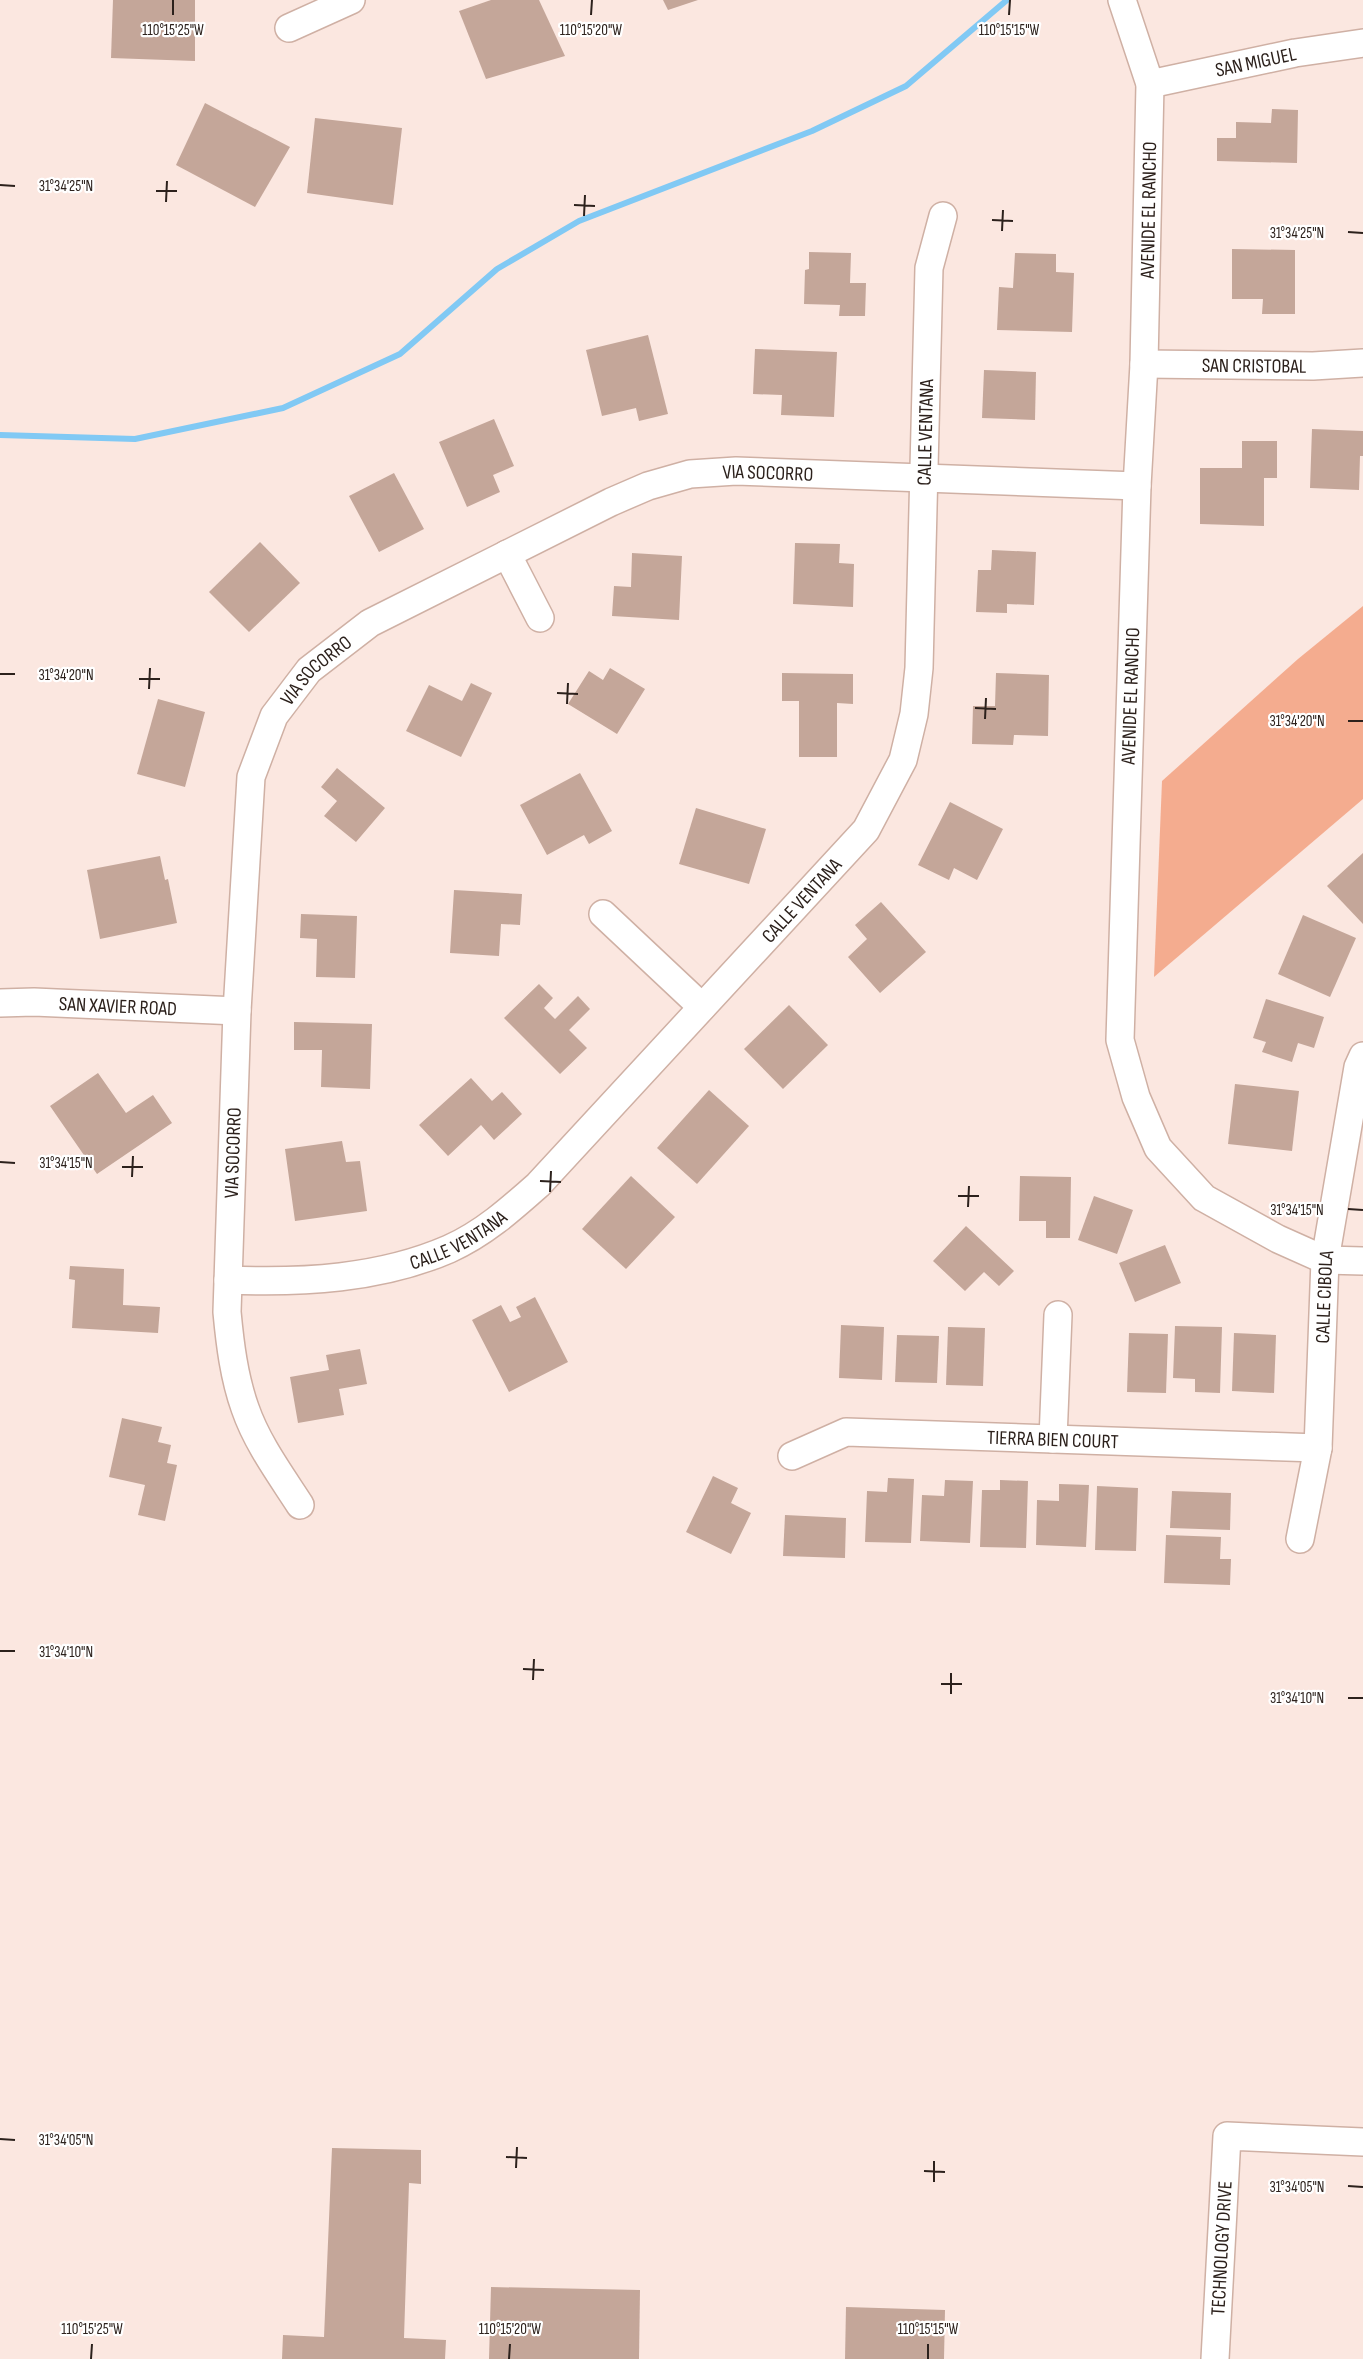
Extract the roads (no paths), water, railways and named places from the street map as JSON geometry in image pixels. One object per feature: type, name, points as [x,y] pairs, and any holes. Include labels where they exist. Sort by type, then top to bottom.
[{"type":"street","points":[[289,28],[351,0]]},
{"type":"street","name":"AVENIDE EL RANCHO","points":[[1122,0],[1150,84],[1144,364],[1137,486],[1119,1040],[1136,1097],[1158,1148],[1204,1198],[1278,1239],[1325,1260],[1363,1261]]},
{"type":"street","name":"SAN MIGUEL","points":[[1150,84],[1295,53],[1363,43]]},
{"type":"street","name":"CALLE VENTANA","points":[[228,1280],[285,1282],[342,1277],[398,1266],[450,1248],[501,1218],[538,1185],[866,830],[903,760],[914,714],[919,668],[929,268],[943,216]]},
{"type":"street","name":"SAN CRISTOBAL","points":[[1144,364],[1313,366],[1363,363]]},
{"type":"street","name":"VIA SOCORRO","points":[[300,1505],[272,1462],[245,1408],[230,1348],[227,1312],[237,1011],[251,777],[274,716],[309,670],[370,623],[611,502],[648,486],[690,474],[736,471],[1137,486]]},
{"type":"street","points":[[507,554],[540,618]]},
{"type":"street","points":[[603,914],[702,1007]]},
{"type":"street","name":"SAN XAVIER ROAD","points":[[0,1004],[34,1002],[237,1011]]},
{"type":"street","name":"CALLE CIBOLA","points":[[1300,1539],[1318,1448],[1325,1260],[1358,1067],[1363,1056]]},
{"type":"street","points":[[1053,1439],[1058,1315]]},
{"type":"street","name":"TIERRA BIEN COURT","points":[[792,1456],[846,1432],[1318,1448]]},
{"type":"street","name":"TECHNOLOGY DRIVE","points":[[1215,2359],[1227,2136],[1363,2142]]},
{"type":"waterway","points":[[0,435],[135,439],[283,408],[400,354],[497,269],[579,221],[812,131],[906,86],[1007,0]]}]
